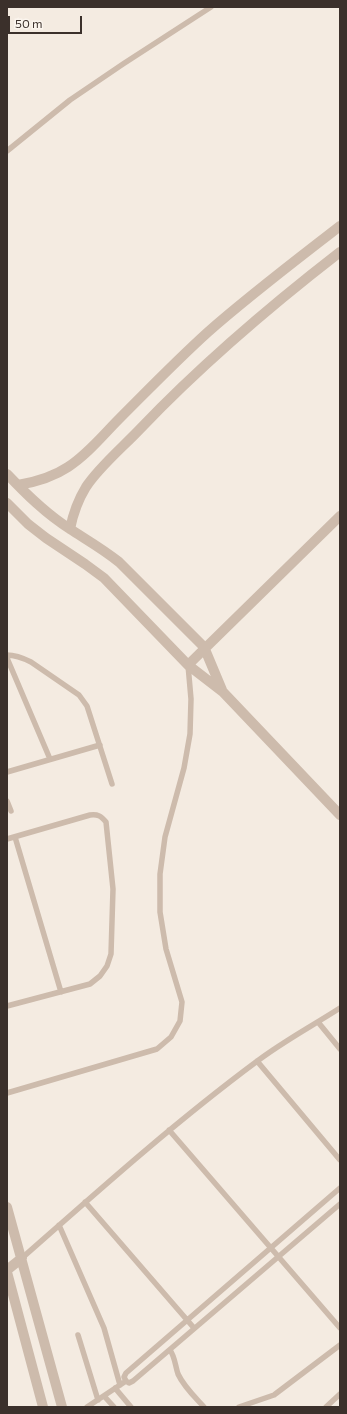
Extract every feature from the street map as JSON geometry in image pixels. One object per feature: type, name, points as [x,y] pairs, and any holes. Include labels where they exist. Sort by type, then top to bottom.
[{"type":"street","points":[[18,486],[35,482],[52,475],[68,467],[83,456],[207,333],[274,277],[340,226]]},
{"type":"street","points":[[70,529],[76,506],[88,485],[159,409],[220,350],[286,294],[340,252]]},
{"type":"street","points":[[7,474],[34,501],[70,529],[104,550],[119,562],[204,647],[223,692]]},
{"type":"street","points":[[7,503],[28,524],[46,538],[104,578],[188,665],[223,692],[340,815]]},
{"type":"street","points":[[188,665],[204,647],[340,516]]},
{"type":"street","points":[[7,1207],[62,1407]]},
{"type":"street","points":[[22,1258],[7,1271],[44,1407]]},
{"type":"lane","points":[[7,151],[70,100],[212,7]]},
{"type":"lane","points":[[7,655],[15,655],[32,662],[79,695],[87,706],[112,784]]},
{"type":"lane","points":[[7,658],[50,759]]},
{"type":"lane","points":[[7,1093],[157,1049],[171,1037],[180,1021],[182,1002],[166,949],[160,912],[160,874],[165,837],[184,768],[190,734],[191,700],[188,665]]},
{"type":"lane","points":[[7,772],[100,745]]},
{"type":"lane","points":[[7,801],[11,811]]},
{"type":"lane","points":[[7,839],[90,815],[102,817],[106,822],[113,890],[111,954],[107,966],[100,976],[90,984],[7,1006]]},
{"type":"lane","points":[[15,836],[61,992]]},
{"type":"lane","points":[[22,1258],[169,1130],[257,1061],[340,1008]]},
{"type":"lane","points":[[318,1022],[340,1049]]},
{"type":"lane","points":[[257,1061],[340,1160]]},
{"type":"lane","points":[[169,1130],[340,1328]]},
{"type":"lane","points":[[126,1381],[124,1377],[126,1373],[340,1188]]},
{"type":"lane","points":[[85,1202],[194,1328]]},
{"type":"lane","points":[[87,1407],[126,1381],[129,1383],[133,1381],[340,1204]]},
{"type":"lane","points":[[59,1225],[104,1328],[118,1387],[131,1407]]},
{"type":"lane","points":[[78,1335],[98,1400]]},
{"type":"lane","points":[[239,1407],[274,1395],[340,1345]]},
{"type":"lane","points":[[170,1350],[174,1355],[177,1370],[183,1383],[204,1407]]},
{"type":"lane","points":[[326,1407],[340,1394]]},
{"type":"lane","points":[[104,1396],[114,1407]]}]
